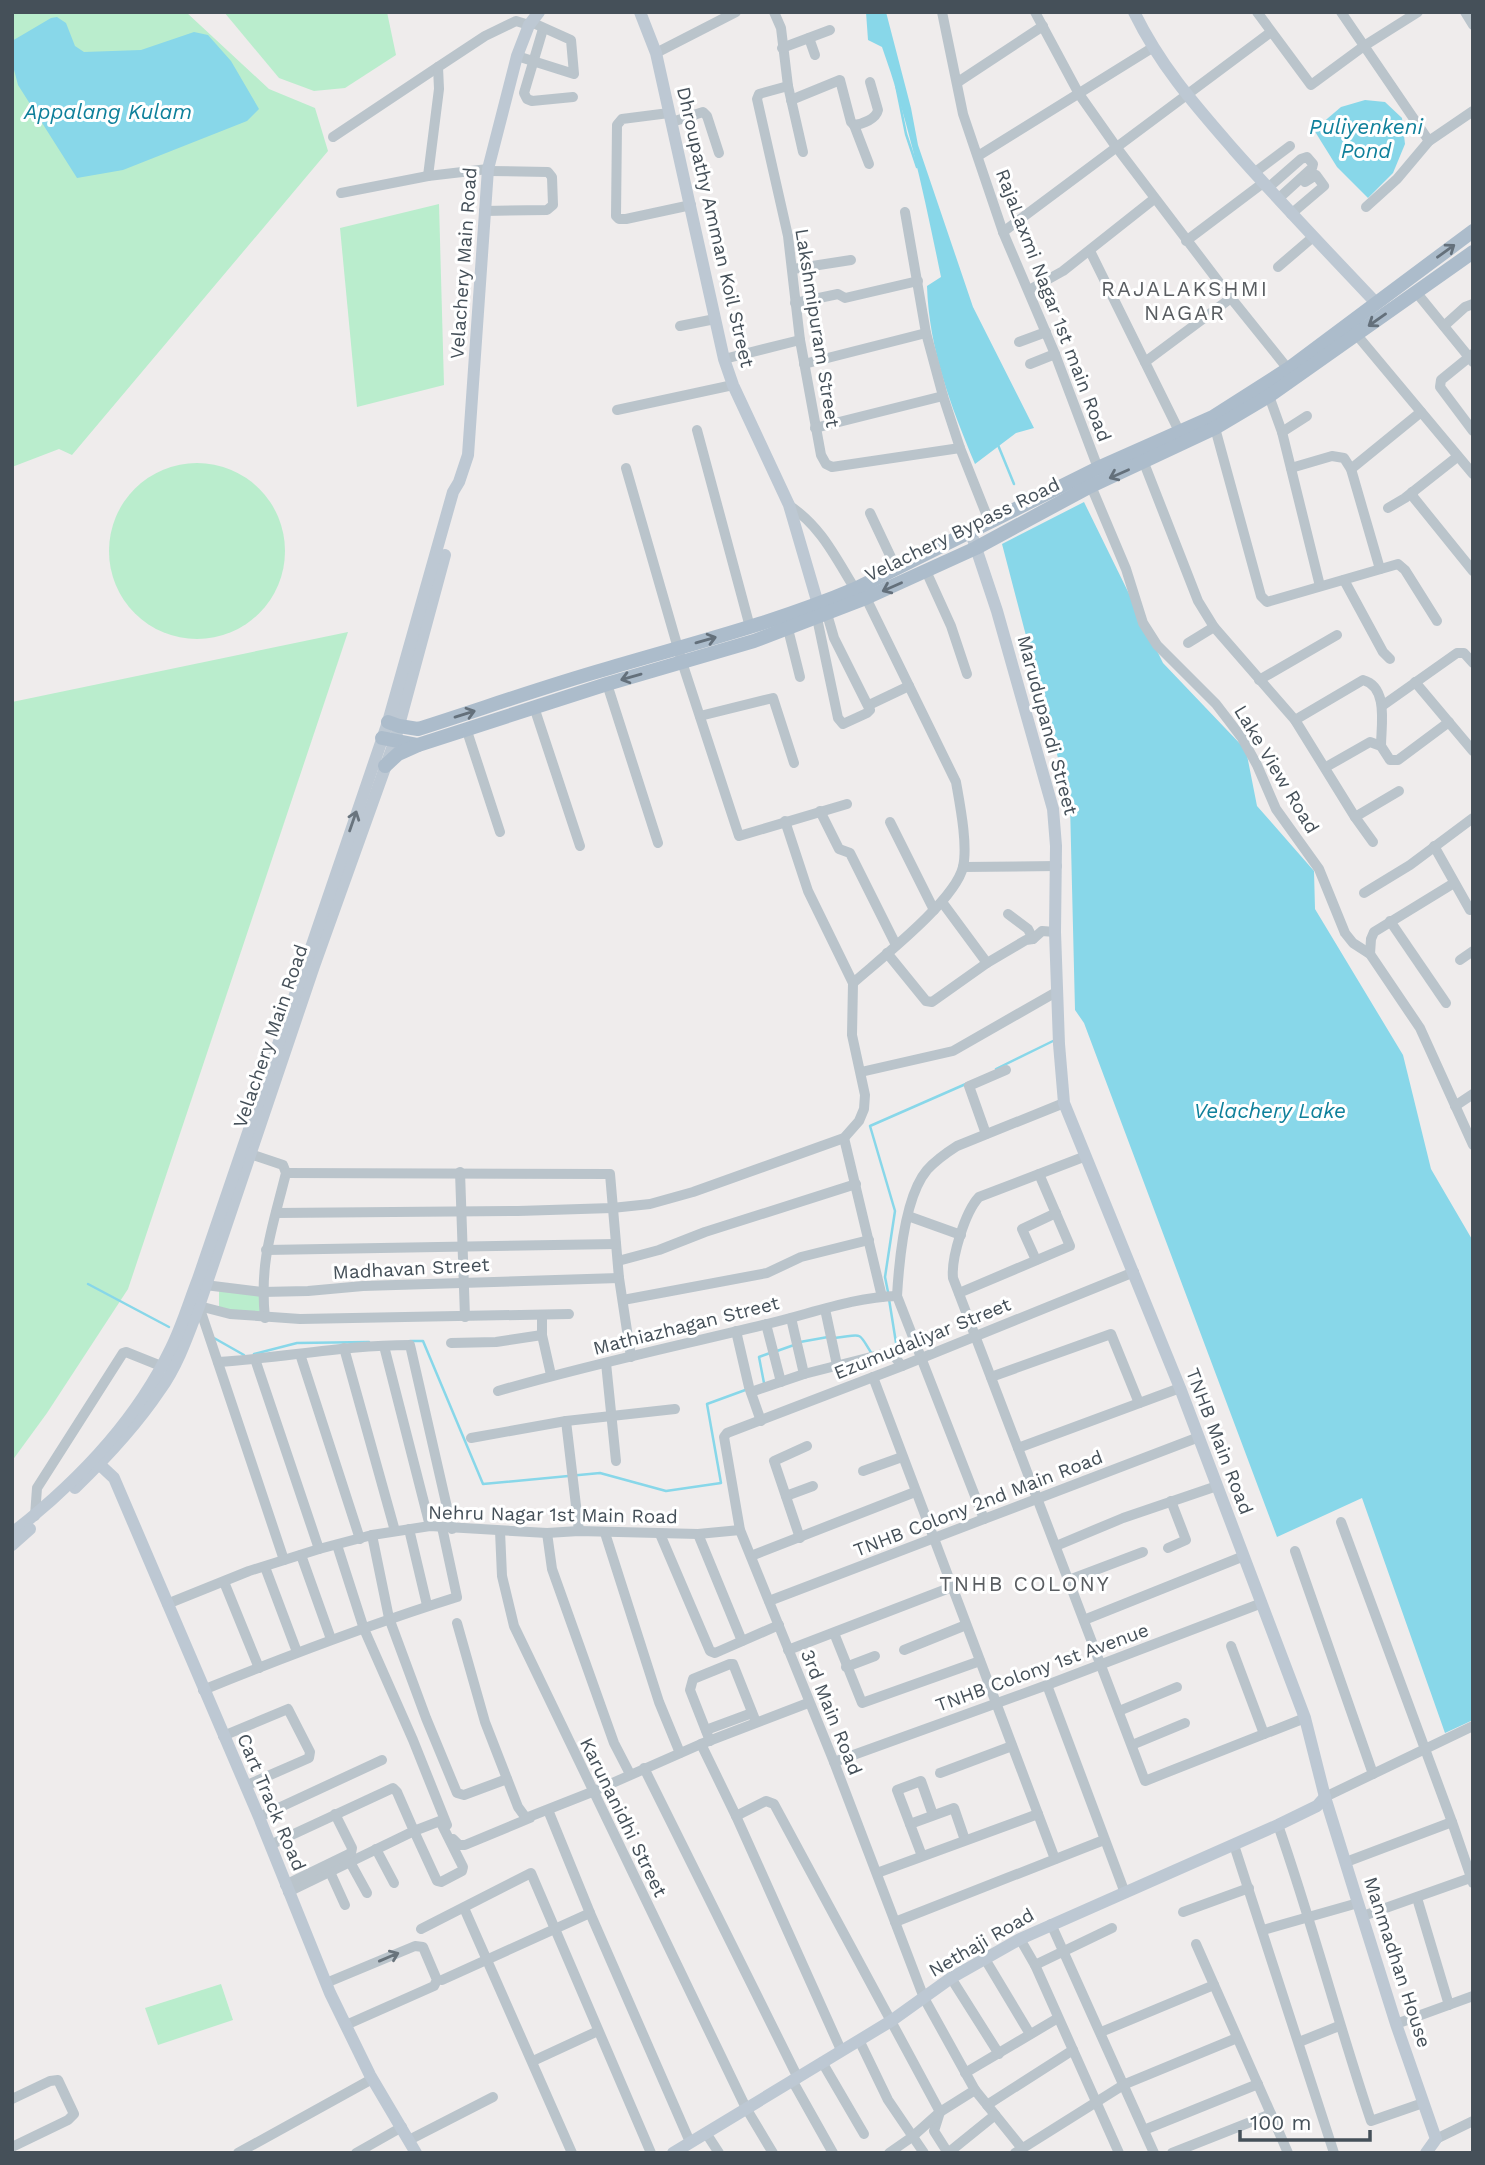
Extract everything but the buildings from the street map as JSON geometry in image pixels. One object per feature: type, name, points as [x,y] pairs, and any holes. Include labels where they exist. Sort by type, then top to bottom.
[{"type":"main road","name":"Velachery Bypass Road","points":[[860,594],[896,568],[970,530],[1098,468],[1213,417],[1288,369],[1473,232]]},
{"type":"main road","name":"Velachery Bypass Road","points":[[391,732],[418,729],[604,670],[785,630],[860,594],[926,571],[976,548],[1091,486],[1215,428],[1269,396],[1473,252]]},
{"type":"main road","name":"Velachery Bypass Road","points":[[391,732],[418,744],[607,684],[750,627],[821,612]]},
{"type":"main road","points":[[385,766],[398,754],[418,744]]},
{"type":"street","name":"Dhroupathy Amman Koil Street","points":[[640,12],[656,53],[724,359],[733,385],[789,505],[821,612]]},
{"type":"street","points":[[656,53],[736,12]]},
{"type":"street","points":[[774,12],[781,27],[788,86],[803,152]]},
{"type":"street","name":"RajaLaxmi Nagar 1st main Road","points":[[942,12],[963,114],[1003,232],[1046,332],[1098,468]]},
{"type":"street","points":[[1035,12],[1079,94],[1117,148],[1186,241],[1288,369]]},
{"type":"street","points":[[1134,12],[1152,48],[1187,96],[1280,201],[1376,303]]},
{"type":"street","points":[[1257,12],[1311,85],[1364,46],[1418,12]]},
{"type":"street","points":[[1340,12],[1429,141]]},
{"type":"street","points":[[1465,12],[1473,25]]},
{"type":"street","points":[[333,137],[485,36],[516,21],[533,20],[543,29],[571,40],[573,74],[517,56]]},
{"type":"street","name":"Velachery Main Road","points":[[12,1533],[35,1516],[67,1485],[126,1421],[172,1347],[391,732],[456,508],[459,482],[468,455],[488,170],[517,56],[533,20]]},
{"type":"street","points":[[958,82],[1043,26]]},
{"type":"street","points":[[543,29],[524,93],[527,99],[532,101],[573,97]]},
{"type":"street","points":[[782,48],[830,30]]},
{"type":"street","points":[[1003,232],[1271,32]]},
{"type":"street","points":[[809,38],[815,55]]},
{"type":"street","points":[[978,156],[1152,48]]},
{"type":"street","points":[[428,176],[439,89],[438,67]]},
{"type":"street","points":[[792,100],[840,80],[851,122],[869,164]]},
{"type":"street","points":[[854,125],[877,114],[878,107],[870,82]]},
{"type":"street","name":"Lakshmipuram Street","points":[[788,86],[759,94],[757,99],[788,236],[800,340],[815,428],[825,464],[832,467],[960,449]]},
{"type":"street","points":[[691,205],[626,219],[616,216],[615,174],[619,122],[622,119],[671,117],[703,111],[719,153]]},
{"type":"street","points":[[1366,207],[1396,179],[1429,141],[1473,111]]},
{"type":"street","points":[[1262,181],[1290,146]]},
{"type":"street","points":[[1186,241],[1262,181],[1307,157],[1313,164],[1312,169],[1280,201]]},
{"type":"street","points":[[341,193],[428,176],[488,170],[548,172],[552,177],[553,205],[547,210],[484,211]]},
{"type":"street","points":[[1280,201],[1312,176],[1318,177],[1324,185],[1323,188],[1292,214]]},
{"type":"street","points":[[1029,290],[1063,271],[1154,199]]},
{"type":"street","points":[[905,212],[926,333],[943,396],[960,449],[989,521]]},
{"type":"street","points":[[1278,267],[1313,237]]},
{"type":"street","points":[[1090,251],[1180,433]]},
{"type":"street","points":[[793,269],[851,260]]},
{"type":"street","points":[[795,303],[838,294],[844,299],[918,281]]},
{"type":"street","points":[[1416,292],[1472,358],[1441,380],[1440,387],[1473,431]]},
{"type":"street","points":[[1145,362],[1231,298]]},
{"type":"street","points":[[1444,326],[1465,307],[1473,304]]},
{"type":"street","points":[[680,326],[715,319]]},
{"type":"street","points":[[1019,342],[1046,332]]},
{"type":"street","points":[[804,364],[926,333]]},
{"type":"street","points":[[1356,334],[1473,474]]},
{"type":"street","points":[[724,359],[800,340]]},
{"type":"street","points":[[1030,364],[1055,355]]},
{"type":"street","points":[[617,411],[733,385]]},
{"type":"street","points":[[815,428],[943,396]]},
{"type":"street","points":[[1269,396],[1282,432],[1320,586]]},
{"type":"street","points":[[1351,468],[1421,412]]},
{"type":"street","points":[[1282,432],[1307,416]]},
{"type":"street","points":[[1215,428],[1261,596],[1267,602],[1401,565],[1437,621]]},
{"type":"street","points":[[697,430],[750,627]]},
{"type":"street","points":[[1291,468],[1338,455],[1344,458],[1351,468],[1380,569]]},
{"type":"street","points":[[1388,508],[1457,457]]},
{"type":"street","points":[[1144,463],[1198,601],[1214,627],[1295,720],[1355,817],[1374,842]]},
{"type":"street","points":[[626,468],[680,655],[739,835],[848,804]]},
{"type":"street","name":"Lake View Road","points":[[1091,486],[1126,569],[1143,623],[1157,645],[1216,704],[1242,738],[1276,809],[1319,869],[1345,933],[1353,943],[1370,954],[1420,1028],[1473,1145]]},
{"type":"street","points":[[1412,492],[1414,498],[1473,570]]},
{"type":"street","points":[[789,505],[808,519],[822,535],[860,594],[956,782],[962,814],[963,867],[942,902],[853,983]]},
{"type":"street","points":[[870,513],[896,568]]},
{"type":"street","name":"Marudupandi Street","points":[[970,530],[998,611],[1053,809],[1057,866],[1055,932],[1064,1103]]},
{"type":"street","points":[[926,571],[951,626],[967,674]]},
{"type":"street","points":[[1344,580],[1383,652],[1390,659]]},
{"type":"street","points":[[821,612],[870,710],[843,724],[840,722],[821,612]]},
{"type":"street","points":[[1188,643],[1214,627]]},
{"type":"street","points":[[785,630],[797,673]]},
{"type":"street","points":[[1259,680],[1337,635]]},
{"type":"street","points":[[1382,706],[1461,652],[1473,663]]},
{"type":"street","points":[[1295,720],[1363,681],[1372,684],[1382,706],[1381,746]]},
{"type":"street","points":[[1415,682],[1473,751]]},
{"type":"street","points":[[607,684],[658,843]]},
{"type":"street","points":[[869,705],[909,686]]},
{"type":"street","points":[[700,716],[773,698],[794,763]]},
{"type":"street","points":[[534,707],[580,846]]},
{"type":"street","points":[[1325,767],[1373,741],[1381,746],[1390,760],[1398,760],[1449,722]]},
{"type":"street","points":[[466,728],[500,832]]},
{"type":"street","name":"Velachery Main Road","points":[[12,1545],[99,1464],[161,1389],[180,1354],[199,1306],[385,766],[391,732]]},
{"type":"street","points":[[1355,817],[1399,791]]},
{"type":"street","points":[[820,811],[839,849],[850,853],[896,945]]},
{"type":"street","points":[[1364,893],[1410,864],[1473,818]]},
{"type":"street","points":[[276,1213],[461,1212],[612,1208],[650,1204],[693,1192],[844,1138],[859,1121],[864,1109],[865,1095],[852,1035],[853,983],[808,891],[785,821]]},
{"type":"street","points":[[890,822],[934,910]]},
{"type":"street","points":[[1434,846],[1454,883],[1469,896],[1470,910]]},
{"type":"street","points":[[963,867],[1057,866]]},
{"type":"street","points":[[1370,954],[1374,932],[1454,883]]},
{"type":"street","points":[[942,902],[988,962]]},
{"type":"street","points":[[1008,914],[1028,929],[1032,939]]},
{"type":"street","points":[[1390,921],[1446,1003]]},
{"type":"street","points":[[887,953],[929,1002],[988,962],[1042,931],[1055,932]]},
{"type":"street","points":[[1460,960],[1473,951]]},
{"type":"street","points":[[861,1072],[953,1051],[1058,991]]},
{"type":"street","points":[[986,1135],[969,1086],[1006,1070]]},
{"type":"street","points":[[1455,1106],[1473,1094]]},
{"type":"street","points":[[889,1296],[908,1216],[925,1171],[957,1146],[1064,1103]]},
{"type":"street","name":"TNHB Main Road","points":[[1064,1103],[1180,1388],[1262,1603],[1305,1718],[1325,1797]]},
{"type":"street","points":[[844,1138],[869,1240],[889,1296],[920,1358],[984,1519]]},
{"type":"street","points":[[250,1154],[283,1165],[286,1173],[266,1250],[262,1292],[265,1318]]},
{"type":"street","points":[[1086,1156],[979,1197],[972,1205],[952,1268],[975,1336],[1145,1781],[1305,1718]]},
{"type":"street","points":[[460,1172],[466,1317]]},
{"type":"street","points":[[286,1173],[610,1174],[615,1244],[631,1357]]},
{"type":"street","points":[[959,1293],[1070,1246],[1039,1174]]},
{"type":"street","points":[[618,1261],[659,1250],[856,1184]]},
{"type":"street","points":[[1036,1260],[1022,1228],[1056,1213]]},
{"type":"street","points":[[908,1216],[961,1235]]},
{"type":"street","points":[[622,1300],[767,1273],[801,1256],[869,1240]]},
{"type":"street","points":[[266,1250],[615,1244]]},
{"type":"street","name":"Ezumudaliyar Street","points":[[724,1435],[1133,1272]]},
{"type":"street","name":"Madhavan Street","points":[[205,1285],[262,1292],[308,1292],[363,1286],[620,1278]]},
{"type":"street","name":"Mathiazhagan Street","points":[[498,1391],[736,1331],[889,1296]]},
{"type":"street","points":[[199,1306],[230,1314],[265,1318],[569,1314]]},
{"type":"street","points":[[199,1306],[284,1560]]},
{"type":"street","points":[[825,1310],[837,1365]]},
{"type":"street","points":[[542,1315],[542,1335],[551,1376]]},
{"type":"street","points":[[791,1318],[804,1374]]},
{"type":"street","points":[[766,1324],[781,1382]]},
{"type":"street","points":[[736,1331],[761,1421]]},
{"type":"street","points":[[991,1377],[1111,1334],[1139,1404]]},
{"type":"street","points":[[450,1343],[496,1342],[542,1335]]},
{"type":"street","points":[[203,1690],[331,1639],[457,1597],[441,1527],[411,1345],[344,1348],[218,1362]]},
{"type":"street","points":[[384,1346],[441,1527]]},
{"type":"street","points":[[344,1348],[395,1531]]},
{"type":"street","points":[[35,1516],[37,1489],[124,1352],[161,1366]]},
{"type":"street","points":[[751,1392],[804,1374],[889,1353],[902,1366]]},
{"type":"street","points":[[300,1354],[360,1539]]},
{"type":"street","points":[[255,1360],[319,1549]]},
{"type":"street","points":[[606,1363],[616,1461]]},
{"type":"street","points":[[873,1377],[1055,1860]]},
{"type":"street","points":[[1018,1448],[1180,1388]]},
{"type":"street","points":[[471,1438],[566,1421],[675,1409]]},
{"type":"street","points":[[566,1421],[579,1531]]},
{"type":"street","name":"3rd Main Road","points":[[724,1435],[740,1530],[834,1762],[924,1998],[975,2090],[1018,2150]]},
{"type":"street","name":"TNHB Colony 2nd Main Road","points":[[769,1601],[1199,1437]]},
{"type":"street","points":[[800,1538],[774,1461],[807,1446]]},
{"type":"street","points":[[863,1471],[902,1457]]},
{"type":"street","name":"Cart Track Road","points":[[99,1464],[114,1478],[259,1817],[326,1983],[372,2079],[416,2153]]},
{"type":"street","points":[[786,1496],[813,1486]]},
{"type":"street","points":[[1056,1546],[1217,1486]]},
{"type":"street","points":[[751,1556],[915,1492]]},
{"type":"street","points":[[1168,1548],[1186,1540],[1171,1501]]},
{"type":"street","points":[[1341,1522],[1472,1879],[1363,1916]]},
{"type":"street","name":"Nehru Nagar 1st Main Road","points":[[167,1604],[284,1560],[395,1531],[441,1527],[547,1533],[579,1531],[698,1534],[740,1530]]},
{"type":"street","points":[[409,1530],[427,1605]]},
{"type":"street","name":"Karunanidhi Street","points":[[500,1531],[502,1576],[514,1626],[746,2108],[773,2153]]},
{"type":"street","points":[[547,1533],[552,1569],[614,1743],[630,1774]]},
{"type":"street","points":[[606,1533],[659,1703],[680,1753]]},
{"type":"street","points":[[660,1534],[708,1649],[715,1653],[779,1625]]},
{"type":"street","points":[[698,1534],[742,1641]]},
{"type":"street","points":[[372,1535],[389,1618],[457,1793],[464,1795],[507,1779]]},
{"type":"street","points":[[337,1545],[364,1629],[452,1838],[458,1845],[465,1845],[592,1792],[754,1717],[808,1703]]},
{"type":"street","points":[[1295,1551],[1373,1774]]},
{"type":"street","points":[[1069,1580],[1143,1552]]},
{"type":"street","points":[[301,1555],[331,1639]]},
{"type":"street","points":[[1084,1620],[1244,1556]]},
{"type":"street","points":[[265,1567],[297,1652]]},
{"type":"street","points":[[224,1582],[259,1668]]},
{"type":"street","points":[[788,1650],[952,1587]]},
{"type":"street","name":"TNHB Colony 1st Avenue","points":[[834,1762],[1262,1603]]},
{"type":"street","points":[[457,1623],[485,1722],[520,1813],[530,1818]]},
{"type":"street","points":[[904,1650],[966,1625]]},
{"type":"street","points":[[834,1633],[859,1700],[863,1703],[980,1661]]},
{"type":"street","points":[[1231,1646],[1264,1734]]},
{"type":"street","points":[[846,1667],[875,1656]]},
{"type":"street","points":[[754,1717],[735,1667],[730,1664],[691,1682],[690,1690],[706,1738],[736,1816],[841,2050]]},
{"type":"street","points":[[1047,1685],[1125,1893]]},
{"type":"street","points":[[1119,1711],[1177,1687]]},
{"type":"street","points":[[223,1736],[288,1709],[310,1752],[307,1759],[245,1786]]},
{"type":"street","points":[[1132,1745],[1185,1723]]},
{"type":"street","points":[[1325,1797],[1472,1728]]},
{"type":"street","points":[[940,1773],[1012,1746]]},
{"type":"street","points":[[259,1817],[382,1760]]},
{"type":"street","points":[[644,1768],[833,2153]]},
{"type":"street","points":[[922,1856],[897,1790],[920,1781],[933,1815]]},
{"type":"street","points":[[270,1845],[393,1788],[397,1792],[414,1831],[437,1881],[441,1882],[462,1871],[463,1867],[440,1822],[414,1831],[330,1872],[287,1888]]},
{"type":"street","name":"Nethaji Road","points":[[673,2153],[891,2021],[951,1978],[985,1958],[1051,1924],[1278,1825],[1317,1806],[1325,1797]]},
{"type":"street","name":"Manmadhan House","points":[[1325,1797],[1396,2024],[1436,2139]]},
{"type":"street","points":[[736,1816],[766,1801],[774,1804],[940,2112],[934,2131],[948,2153],[995,2116]]},
{"type":"street","points":[[910,1824],[954,1808],[965,1840]]},
{"type":"street","points":[[548,1810],[690,2142]]},
{"type":"street","points":[[287,1888],[351,1853],[352,1848],[335,1814]]},
{"type":"street","points":[[877,1873],[1038,1814]]},
{"type":"street","points":[[1346,1861],[1452,1822]]},
{"type":"street","points":[[1278,1825],[1371,2121],[1423,2102]]},
{"type":"street","points":[[895,1922],[1104,1840]]},
{"type":"street","points":[[1234,1845],[1334,2153]]},
{"type":"street","points":[[376,1849],[394,1883]]},
{"type":"street","points":[[350,1862],[367,1893]]},
{"type":"street","points":[[330,1872],[345,1905]]},
{"type":"street","points":[[422,1929],[531,1873],[651,2153]]},
{"type":"street","points":[[1183,1912],[1249,1888]]},
{"type":"street","points":[[1417,1898],[1449,2004]]},
{"type":"street","points":[[1263,1930],[1358,1903]]},
{"type":"street","points":[[464,1908],[572,2153]]},
{"type":"street","points":[[442,1980],[590,1913]]},
{"type":"street","points":[[1051,1924],[1154,2153]]},
{"type":"street","points":[[1035,1965],[1112,1928]]},
{"type":"street","points":[[1020,1939],[1035,1965],[1119,2153]]},
{"type":"street","points":[[1196,1944],[1288,2153]]},
{"type":"street","points":[[326,1983],[415,1946],[423,1947],[437,1980],[434,1986],[346,2025]]},
{"type":"street","points":[[985,1958],[1030,2034]]},
{"type":"street","points":[[951,1978],[999,2054]]},
{"type":"street","points":[[1101,2032],[1214,1985]]},
{"type":"street","points":[[1396,2024],[1473,1996]]},
{"type":"street","points":[[965,2073],[1058,2018]]},
{"type":"street","points":[[1299,2042],[1339,2026]]},
{"type":"street","points":[[533,2061],[598,2031]]},
{"type":"street","points":[[1018,2150],[1125,2084],[1237,2038]]},
{"type":"street","points":[[859,2040],[888,2100],[924,2153]]},
{"type":"street","points":[[987,2105],[1073,2050]]},
{"type":"street","points":[[822,2062],[864,2134]]},
{"type":"street","points":[[238,2153],[372,2079]]},
{"type":"street","points":[[12,2099],[50,2081],[58,2080],[74,2114],[68,2120],[12,2147]]},
{"type":"street","points":[[1144,2130],[1258,2084]]},
{"type":"street","points":[[889,2153],[940,2112],[975,2090]]},
{"type":"street","points":[[409,2140],[493,2097]]},
{"type":"street","points":[[1172,2153],[1271,2114]]},
{"type":"street","points":[[1426,2153],[1436,2139],[1473,2121]]},
{"type":"street","points":[[356,2153],[402,2127]]},
{"type":"street","points":[[706,2133],[719,2153]]},
{"type":"green space","points":[[12,12],[186,12],[269,89],[315,108],[328,151],[72,455],[59,449],[12,467]]},
{"type":"green space","points":[[224,12],[387,12],[396,55],[345,88],[314,91],[279,78]]},
{"type":"green space","points":[[439,204],[444,385],[357,407],[340,228]]},
{"type":"green space","points":[[197,463],[231,469],[259,489],[279,517],[285,551],[279,585],[259,613],[231,633],[197,639],[163,633],[135,613],[115,585],[109,551],[115,517],[135,489],[163,469]]},
{"type":"green space","points":[[348,632],[128,1289],[47,1413],[12,1461],[12,702]]},
{"type":"green space","points":[[219,1291],[260,1294],[262,1316],[219,1309]]},
{"type":"green space","points":[[221,1984],[233,2020],[158,2045],[145,2008]]},
{"type":"water","points":[[866,12],[886,12],[918,145],[973,307],[1034,428],[1016,433],[975,464],[950,399],[932,333],[927,286],[941,277],[916,161],[882,47],[868,40]]},
{"type":"water","name":"Appalang Kulam","points":[[57,17],[66,23],[75,46],[84,52],[141,50],[194,32],[208,35],[231,61],[259,109],[247,121],[123,170],[77,178],[18,85],[12,62],[12,41]]},
{"type":"water","name":"Puliyenkeni Pond","points":[[1365,100],[1385,102],[1402,118],[1405,144],[1393,173],[1368,198],[1337,167],[1314,130],[1341,107]]},
{"type":"water","name":"Velachery Lake","points":[[1084,502],[1163,663],[1246,750],[1257,806],[1314,871],[1315,909],[1403,1055],[1431,1169],[1473,1241],[1473,1720],[1445,1733],[1362,1498],[1277,1537],[1084,1023],[1075,1010],[1070,804],[1002,544]]},
{"type":"waterway","points":[[896,85],[906,134],[917,167]]},
{"type":"waterway","points":[[998,445],[1014,484]]},
{"type":"waterway","points":[[996,1069],[1053,1041]]},
{"type":"waterway","points":[[888,1292],[885,1277],[895,1211],[870,1126],[968,1083]]},
{"type":"waterway","points":[[88,1284],[169,1327]]},
{"type":"waterway","points":[[889,1299],[897,1349],[889,1352]]},
{"type":"waterway","points":[[834,1338],[859,1336],[872,1354]]},
{"type":"waterway","points":[[800,1342],[828,1337]]},
{"type":"waterway","points":[[214,1338],[244,1355]]},
{"type":"waterway","points":[[410,1341],[423,1341],[483,1484],[600,1473],[666,1491],[721,1483],[707,1404],[748,1389]]},
{"type":"waterway","points":[[254,1354],[297,1343],[369,1342]]},
{"type":"waterway","points":[[777,1351],[794,1345]]},
{"type":"waterway","points":[[764,1383],[759,1357],[770,1353]]},
{"type":"district","name":"RAJALAKSHMI NAGAR","points":[[1185,301]]},
{"type":"district","name":"TNHB COLONY","points":[[1025,1584]]}]
